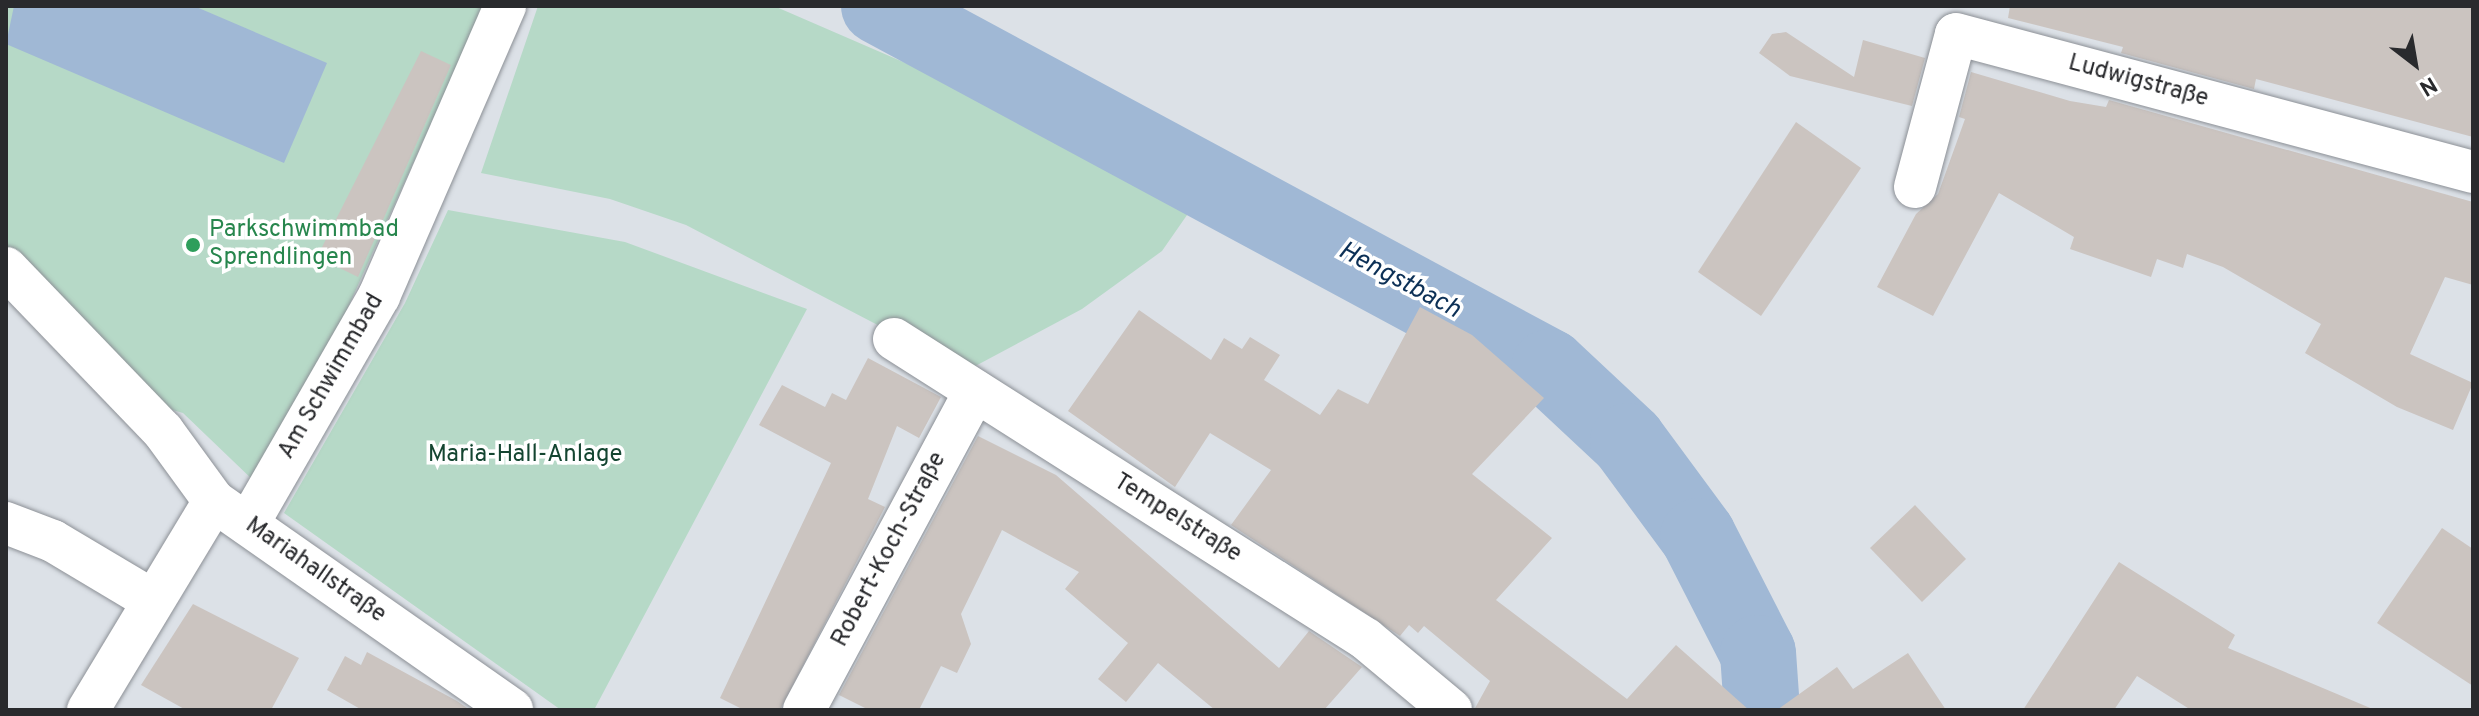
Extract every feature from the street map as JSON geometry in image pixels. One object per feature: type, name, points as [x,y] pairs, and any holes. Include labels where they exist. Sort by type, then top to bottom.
[{"type":"street","name":"Am Schwimmbad","points":[[248,524],[379,296],[505,6]]},
{"type":"street","name":"Ludwigstraße","points":[[1915,187],[1956,34],[2473,172]]},
{"type":"street","name":"Mariahallstraße","points":[[6,268],[163,431],[214,501],[512,710]]},
{"type":"street","name":"Tempelstraße","points":[[894,339],[1366,639],[1451,710]]},
{"type":"street","name":"Robert-Koch-Straße","points":[[804,710],[975,391]]},
{"type":"street","points":[[88,710],[214,501]]},
{"type":"street","points":[[6,523],[53,541],[152,600]]},
{"type":"green space","name":"Parkschwimmbad Sprendlingen","points":[[6,6],[484,6],[280,458],[257,484],[183,413],[162,407],[6,249]]},
{"type":"green space","points":[[538,6],[774,6],[1203,192],[1162,251],[1082,309],[966,371],[686,225],[610,199],[481,173]]},
{"type":"green space","name":"Maria-Hall-Anlage","points":[[448,210],[625,242],[807,309],[594,710],[561,710],[284,513],[405,303]]},
{"type":"water","points":[[14,6],[194,6],[327,63],[284,163],[6,44]]},
{"type":"building","points":[[2010,6],[2473,6],[2473,137],[2256,79],[2254,89],[2121,53],[2123,47],[2008,18]]},
{"type":"building","points":[[1786,32],[1854,77],[1863,40],[1925,58],[1912,106],[1790,76],[1759,53],[1772,34]]},
{"type":"building","points":[[421,51],[451,65],[358,277],[317,257]]},
{"type":"building","points":[[1971,72],[2070,101],[2106,107],[2109,100],[2473,202],[2473,285],[2445,277],[2410,354],[2473,383],[2453,430],[2397,407],[2305,353],[2321,324],[2223,267],[2187,254],[2183,268],[2157,259],[2151,277],[2070,249],[2074,237],[1999,193],[1933,316],[1877,287],[1916,214],[1938,194],[1965,119],[1959,117]]},
{"type":"building","points":[[1796,122],[1861,168],[1761,316],[1698,272]]},
{"type":"building","points":[[1420,307],[1472,335],[1544,398],[1472,474],[1552,538],[1496,600],[1627,699],[1676,645],[1749,710],[1474,710],[1490,681],[1424,626],[1418,633],[1409,625],[1400,636],[1231,525],[1271,470],[1210,433],[1175,487],[1068,411],[1139,310],[1211,360],[1224,338],[1242,349],[1250,337],[1280,355],[1264,380],[1320,415],[1338,389],[1368,404]]},
{"type":"building","points":[[868,358],[941,397],[919,438],[897,426],[868,499],[885,507],[780,710],[744,710],[720,698],[831,463],[759,425],[782,385],[825,407],[832,393],[846,400]]},
{"type":"building","points":[[978,436],[1056,475],[1279,668],[1309,631],[1362,667],[1324,710],[1215,710],[1158,663],[1126,702],[1098,679],[1128,643],[1065,589],[1079,572],[1002,530],[961,614],[971,644],[957,673],[941,666],[919,710],[869,710],[839,695]]},
{"type":"building","points":[[1915,505],[1966,559],[1922,602],[1870,548]]},
{"type":"building","points":[[2442,528],[2473,549],[2473,686],[2377,623]]},
{"type":"building","points":[[2119,562],[2235,635],[2228,648],[2375,710],[2191,710],[2137,676],[2114,710],[2023,710]]},
{"type":"building","points":[[193,604],[299,658],[271,710],[186,710],[141,685]]},
{"type":"building","points":[[367,652],[470,710],[362,710],[327,690],[345,656],[361,665]]},
{"type":"building","points":[[1908,653],[1946,710],[1777,710],[1837,667],[1853,689]]},
{"type":"waterway","name":"Hengstbach","points":[[879,6],[1549,367],[1628,441],[1698,536],[1758,653],[1762,710]]},
{"type":"place","name":"Parkschwimmbad Sprendlingen","points":[[193,245]]}]
